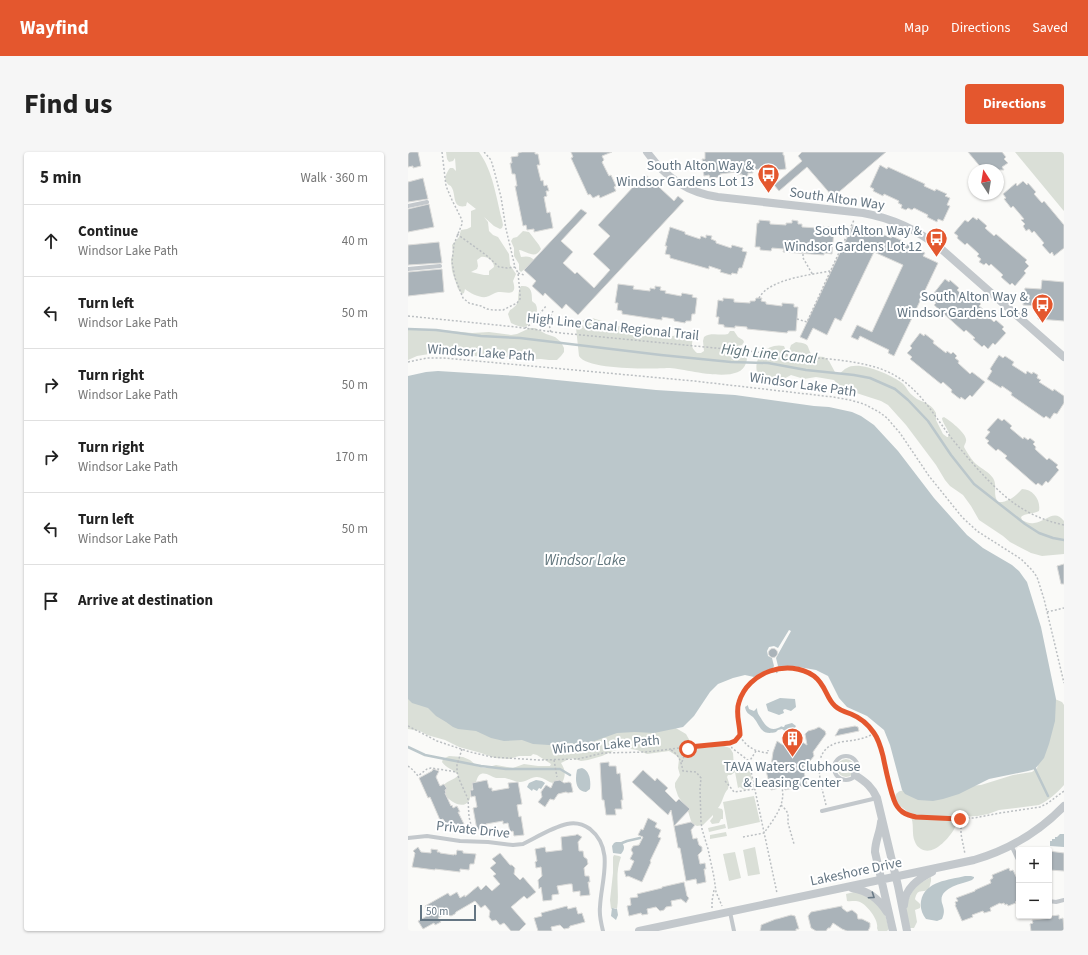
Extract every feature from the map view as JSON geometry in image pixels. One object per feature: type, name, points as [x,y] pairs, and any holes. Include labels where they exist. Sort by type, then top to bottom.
[{"type":"street","name":"South Alton Way","points":[[647,152],[661,169],[675,181],[705,195],[856,212],[893,221],[914,230],[930,240],[1064,357]]},
{"type":"street","points":[[856,775],[869,785],[876,798],[896,877],[906,931]]},
{"type":"street","name":"Lakeshore Drive","points":[[639,931],[967,862],[1011,846],[1038,830],[1064,806]]},
{"type":"street","points":[[882,817],[881,827],[875,846],[893,931]]},
{"type":"street","points":[[903,912],[905,896],[914,884],[925,876],[943,867]]},
{"type":"street","points":[[847,887],[860,890],[874,896],[889,915]]},
{"type":"lane","points":[[408,206],[427,202]]},
{"type":"lane","points":[[408,269],[440,266]]},
{"type":"lane","points":[[842,757],[852,757],[858,766],[856,775],[847,780],[839,779],[834,771],[835,761],[842,757]]},
{"type":"lane","points":[[822,810],[876,798]]},
{"type":"lane","name":"Private Drive","points":[[408,838],[428,836],[452,840],[517,845],[567,824],[580,824],[587,827],[599,837],[604,854],[605,874],[600,908],[600,918],[603,931]]},
{"type":"lane","points":[[1011,846],[1016,856]]},
{"type":"lane","points":[[1052,902],[1064,900]]},
{"type":"lane","points":[[727,912],[734,931]]},
{"type":"path","points":[[442,152],[446,186],[462,220],[462,224],[453,248],[452,266],[457,286],[463,298],[469,303],[489,310],[502,311],[517,304],[519,301],[518,273],[515,267],[506,229],[501,197],[493,166],[489,157],[484,152]]},
{"type":"path","points":[[797,320],[807,322],[854,221],[856,212]]},
{"type":"path","points":[[457,234],[500,267],[515,267]]},
{"type":"path","points":[[802,254],[813,275]]},
{"type":"path","points":[[759,298],[767,289],[785,280],[830,271]]},
{"type":"path","points":[[518,273],[524,275]]},
{"type":"path","points":[[525,328],[531,324],[547,305]]},
{"type":"path","points":[[552,332],[549,323],[553,310]]},
{"type":"path","name":"High Line Canal Regional Trail","points":[[408,316],[552,332],[839,360],[865,364],[881,369],[900,378],[912,388],[925,402],[965,455],[997,490],[1017,506],[1041,519],[1064,524]]},
{"type":"path","name":"Windsor Lake Path","points":[[408,362],[427,358],[444,358],[694,381],[838,398],[870,406],[884,415],[895,426],[907,441],[930,476],[968,522],[981,534],[1016,556],[1030,567],[1037,577],[1064,683]]},
{"type":"path","points":[[1047,612],[1064,608]]},
{"type":"path","points":[[768,750],[768,753],[756,751],[746,745],[740,735],[737,710],[739,701],[748,685],[757,677],[776,669],[796,668],[811,674],[821,683],[835,706],[859,718],[867,724],[874,733],[879,744],[894,800],[898,809],[905,814],[916,817],[960,819],[976,818],[1040,806],[1048,803],[1064,791]]},
{"type":"path","points":[[776,669],[777,674]]},
{"type":"path","name":"Windsor Lake Path","points":[[408,727],[433,739],[462,749],[492,757],[530,760],[580,758],[600,753],[646,752],[730,743]]},
{"type":"path","points":[[827,809],[819,770],[823,754],[829,747],[836,743],[866,738],[874,733]]},
{"type":"path","points":[[740,735],[735,741],[730,743],[732,748],[749,761],[777,893]]},
{"type":"path","points":[[689,747],[682,762],[683,770],[696,772],[701,778],[701,822],[713,871],[715,888],[712,901],[712,916]]},
{"type":"path","points":[[462,749],[457,765],[457,772],[469,802],[469,817],[472,829],[471,841]]},
{"type":"path","points":[[671,750],[682,762]]},
{"type":"path","points":[[749,761],[756,751]]},
{"type":"path","points":[[554,760],[557,777]]},
{"type":"path","points":[[408,766],[418,776],[427,769],[431,768],[457,772]]},
{"type":"path","points":[[725,781],[734,792],[755,788]]},
{"type":"path","points":[[743,837],[764,833],[781,805],[783,797],[782,788]]},
{"type":"path","points":[[781,805],[788,814],[788,823],[794,844]]},
{"type":"path","points":[[960,819],[961,837],[967,862]]},
{"type":"path","points":[[715,888],[727,912]]},
{"type":"shaded area","points":[[446,152],[479,152],[488,167],[494,184],[503,225],[502,228],[500,229],[494,226],[484,217],[488,222],[489,231],[498,237],[509,254],[510,265],[516,274],[513,281],[513,292],[498,292],[488,297],[480,297],[465,289],[464,293],[462,294],[458,289],[452,271],[452,245],[459,237],[461,230],[471,227],[471,211],[476,209],[467,202],[466,206],[458,205],[456,203],[452,188],[445,180],[450,168],[453,168],[456,171],[455,158],[453,161],[449,162]],"holes":[[[481,257],[490,259],[494,265],[494,267],[489,271],[489,275],[471,272],[477,269],[477,260]]]},
{"type":"shaded area","points":[[1015,152],[1064,152],[1064,211],[1063,210]]},
{"type":"shaded area","points":[[523,231],[529,232],[541,249],[536,254],[519,250],[521,257],[525,256],[534,260],[532,265],[521,272],[519,270],[519,264],[514,256],[514,248],[511,241]]},
{"type":"shaded area","points":[[521,286],[525,286],[531,290],[532,301],[537,308],[534,318],[527,326],[524,327],[511,323],[508,314],[518,302],[519,290]]},
{"type":"shaded area","points":[[592,318],[602,321],[605,325],[610,326],[638,326],[647,330],[657,327],[660,328],[665,335],[669,336],[674,336],[679,332],[687,333],[693,337],[692,346],[697,353],[704,351],[704,337],[710,335],[728,334],[730,331],[734,331],[744,342],[742,345],[734,347],[729,352],[729,355],[731,356],[738,353],[745,354],[747,358],[746,363],[742,370],[723,375],[668,368],[620,368],[594,364],[584,361],[579,356],[576,328],[577,325],[585,319]]},
{"type":"shaded area","points":[[530,328],[535,328],[555,337],[561,342],[564,352],[557,360],[519,360],[506,357],[486,357],[445,352],[417,356],[408,360],[408,329],[432,329],[472,333],[489,332],[511,335]]},
{"type":"shaded area","points":[[796,342],[807,345],[813,356],[824,357],[829,361],[836,374],[839,374],[852,366],[859,366],[867,367],[891,376],[902,383],[915,398],[931,406],[936,413],[936,420],[943,434],[947,437],[949,434],[942,418],[944,417],[954,424],[966,438],[964,447],[975,463],[993,478],[995,484],[995,496],[998,502],[1008,500],[1022,489],[1026,489],[1033,493],[1037,499],[1039,503],[1039,511],[1021,517],[1022,520],[1032,523],[1057,516],[1064,521],[1064,554],[1042,556],[1031,553],[1010,542],[979,520],[963,495],[950,486],[945,480],[936,465],[906,425],[888,405],[881,401],[841,388],[834,380],[816,377],[804,379],[791,375],[779,380],[770,380],[758,375],[756,369],[757,363],[762,353],[772,346],[778,345],[784,346],[786,351],[789,351],[791,345]]},
{"type":"shaded area","points":[[408,691],[608,732],[674,727],[686,734],[691,743],[697,747],[707,748],[721,745],[730,748],[733,753],[734,767],[737,765],[746,764],[749,767],[754,787],[744,790],[740,787],[738,788],[735,772],[728,775],[728,789],[718,808],[722,809],[723,811],[723,819],[721,819],[719,823],[712,824],[710,821],[713,815],[703,825],[697,826],[691,821],[688,811],[678,796],[675,787],[675,783],[680,775],[678,768],[679,759],[677,756],[669,751],[647,754],[637,750],[625,748],[588,760],[581,761],[571,758],[561,763],[565,776],[563,781],[558,783],[551,783],[537,777],[518,782],[481,774],[478,776],[476,783],[472,788],[469,801],[466,804],[460,805],[445,796],[444,785],[458,775],[445,766],[442,762],[443,759],[449,756],[463,757],[470,760],[477,766],[485,768],[496,765],[513,768],[524,764],[550,766],[551,764],[533,754],[531,756],[519,756],[509,759],[495,758],[459,747],[420,731],[408,729]]},
{"type":"shaded area","points":[[1055,699],[1062,702],[1064,705],[1064,785],[1049,799],[1039,805],[999,810],[978,816],[959,817],[955,828],[947,839],[935,849],[926,851],[918,847],[913,836],[913,825],[910,815],[897,803],[895,798],[896,794],[899,791],[981,785],[1013,775],[1032,772],[1037,768]]},
{"type":"shaded area","points":[[846,759],[852,762],[855,768],[852,774],[846,777],[840,774],[837,768],[840,762]]},
{"type":"shaded area","points":[[754,796],[760,822],[728,829],[723,802]]},
{"type":"shaded area","points":[[725,824],[726,828],[709,832],[708,828]]},
{"type":"shaded area","points":[[726,832],[727,836],[710,839],[710,835]]},
{"type":"shaded area","points":[[755,847],[760,874],[748,876],[743,850]]},
{"type":"shaded area","points":[[735,852],[741,878],[729,881],[723,854]]},
{"type":"shaded area","points":[[614,855],[621,857],[617,877],[617,909],[611,909],[610,900]]},
{"type":"shaded area","points":[[931,877],[929,889],[919,892],[916,895],[915,899],[920,904],[920,908],[915,910],[917,922],[914,928],[910,928],[905,906],[915,886]]},
{"type":"shaded area","points":[[854,892],[867,893],[884,910],[889,929],[887,931],[878,931],[874,917],[869,909],[863,904],[858,901],[847,901],[846,894]]},
{"type":"water","name":"Windsor Lake","points":[[438,371],[517,376],[656,390],[735,395],[829,407],[852,412],[861,416],[874,425],[898,451],[934,498],[967,535],[983,548],[1012,565],[1019,571],[1027,582],[1041,627],[1056,699],[1055,721],[1044,758],[1035,769],[989,779],[959,794],[943,799],[933,801],[918,800],[905,794],[902,790],[890,745],[884,730],[867,716],[847,707],[839,698],[828,676],[816,670],[793,666],[782,666],[764,671],[754,677],[745,675],[718,684],[710,692],[694,716],[683,727],[654,733],[617,733],[589,743],[580,744],[565,743],[556,746],[533,744],[522,740],[504,741],[491,738],[476,731],[453,727],[436,716],[428,708],[412,703],[408,699],[408,376]]},
{"type":"water","points":[[780,698],[795,699],[796,707],[791,711],[785,709],[783,710],[784,713],[779,715],[768,711],[766,704]]},
{"type":"water","points":[[748,705],[749,709],[754,711],[757,708],[762,720],[770,728],[775,729],[781,726],[784,727],[785,725],[792,723],[796,726],[791,735],[782,729],[771,733],[764,731],[746,711],[745,707]]},
{"type":"water","points":[[582,768],[587,771],[590,780],[590,789],[586,792],[582,791],[577,784],[577,770]]},
{"type":"water","points":[[536,780],[545,783],[541,789],[539,788],[537,791],[533,789],[532,791],[527,787],[529,783]]},
{"type":"water","points":[[1060,834],[1064,834],[1064,847],[1050,846],[1050,841],[1055,839],[1055,837]]},
{"type":"water","points":[[616,842],[621,842],[623,845],[624,849],[621,854],[613,853],[612,846]]},
{"type":"water","points":[[971,876],[974,878],[951,887],[943,894],[942,903],[944,914],[942,919],[937,921],[926,919],[923,915],[921,901],[923,894],[927,889],[938,882]]},
{"type":"water","points":[[612,908],[617,909],[618,915],[616,920],[611,916]]},
{"type":"pier","points":[[789,630],[791,631],[776,658],[779,667],[773,668],[772,658],[768,656],[767,651],[769,647],[774,646],[778,648]]},
{"type":"building","points":[[408,152],[418,152],[421,166],[413,168],[413,166],[408,167]]},
{"type":"building","points":[[535,152],[535,154],[538,154],[540,165],[537,165],[541,181],[543,180],[544,186],[547,185],[549,191],[546,191],[547,196],[544,197],[547,213],[550,212],[553,228],[534,232],[534,229],[527,230],[526,225],[523,226],[515,186],[517,186],[515,174],[512,174],[510,163],[512,163],[511,157],[518,156],[518,153]]},
{"type":"building","points":[[571,152],[612,152],[602,156],[604,160],[602,162],[609,176],[611,175],[616,186],[614,187],[616,191],[600,198],[599,195],[593,198],[590,194],[588,195],[571,158],[573,157]]},
{"type":"building","points":[[705,152],[783,152],[786,169],[769,171],[769,168],[752,170],[753,173],[748,173],[748,176],[742,177],[742,174],[737,175],[736,172],[720,174],[721,177],[710,178],[709,175],[704,176],[702,159],[705,159]]},
{"type":"building","points":[[802,152],[886,152],[833,197],[807,167],[779,191],[774,185],[802,161],[798,156]]},
{"type":"building","points":[[968,152],[1002,152],[1006,157],[1004,159],[1008,163],[1004,166],[1004,164],[978,164]]},
{"type":"building","points":[[880,165],[887,169],[888,167],[925,184],[924,186],[935,191],[936,189],[947,194],[945,196],[950,198],[947,205],[950,206],[943,221],[938,219],[937,222],[927,217],[928,215],[914,208],[912,210],[908,208],[906,210],[901,208],[902,205],[898,203],[899,201],[873,191],[874,189],[870,187]]},
{"type":"building","points":[[645,174],[674,201],[678,196],[684,201],[578,315],[566,304],[562,309],[545,293],[543,296],[532,286],[536,281],[524,270],[581,209],[587,213],[561,241],[573,252],[563,263],[575,274],[577,272],[594,288],[610,270],[593,254],[610,236],[598,225]]},
{"type":"building","points":[[423,178],[428,199],[408,202],[408,182]]},
{"type":"building","points":[[1023,181],[1027,185],[1028,183],[1036,192],[1034,194],[1042,203],[1044,201],[1064,225],[1064,248],[1054,256],[1052,252],[1050,254],[1042,245],[1044,243],[1034,231],[1032,233],[1029,229],[1026,231],[1023,226],[1025,224],[1021,220],[1024,219],[1013,206],[1011,208],[1004,199],[1006,198],[1004,193],[1016,183],[1017,186]]},
{"type":"building","points":[[429,204],[434,227],[408,232],[408,209]]},
{"type":"building","points":[[973,217],[977,220],[978,218],[987,226],[985,228],[994,236],[996,234],[1027,260],[1025,262],[1029,266],[1024,271],[1026,273],[1015,286],[1012,283],[1010,285],[1001,277],[1003,275],[991,264],[989,266],[986,263],[984,265],[979,262],[981,259],[977,256],[979,254],[967,243],[965,245],[957,238],[958,236],[954,233],[965,220],[968,222]]},
{"type":"building","points":[[759,220],[770,221],[770,224],[786,225],[786,223],[792,223],[792,220],[798,221],[798,224],[802,224],[802,227],[830,227],[830,229],[834,230],[832,254],[824,253],[824,255],[783,252],[784,249],[772,248],[771,251],[760,250],[760,247],[755,247],[757,223],[759,223]]},
{"type":"building","points":[[853,225],[868,232],[869,228],[891,238],[892,236],[925,253],[923,256],[938,263],[894,356],[888,353],[889,350],[860,336],[858,340],[851,337],[857,325],[872,332],[903,265],[874,252],[841,321],[835,318],[827,335],[813,328],[807,340],[800,337]]},
{"type":"building","points":[[670,227],[700,239],[701,236],[706,238],[706,235],[712,236],[711,239],[716,241],[716,243],[731,248],[732,245],[743,248],[742,251],[747,252],[742,268],[739,268],[737,274],[732,273],[731,275],[720,272],[721,270],[709,266],[709,269],[670,258],[670,255],[665,254],[667,246],[665,246]]},
{"type":"building","points":[[439,242],[442,263],[408,265],[408,245]]},
{"type":"building","points":[[442,269],[444,292],[408,296],[408,272]]},
{"type":"building","points":[[945,279],[949,282],[950,280],[959,288],[957,290],[970,301],[971,299],[975,302],[977,300],[981,304],[979,306],[983,309],[982,311],[994,322],[996,320],[1004,327],[1002,329],[1006,333],[995,345],[993,343],[988,349],[984,345],[982,347],[966,330],[964,332],[934,305],[936,303],[930,298]]},
{"type":"building","points":[[1042,280],[1064,282],[1064,321],[1038,319],[1039,306],[1023,305],[1025,288],[1041,289]]},
{"type":"building","points":[[618,284],[634,286],[633,289],[650,291],[650,288],[655,289],[655,286],[661,287],[660,290],[666,291],[665,293],[681,296],[682,293],[693,295],[692,297],[697,298],[695,314],[692,314],[691,321],[686,321],[685,323],[662,317],[662,320],[622,314],[622,311],[617,310],[618,303],[615,303]]},
{"type":"building","points":[[723,298],[734,299],[734,302],[750,303],[750,301],[755,301],[756,298],[762,298],[761,301],[766,302],[766,304],[782,306],[782,303],[794,304],[794,307],[798,307],[796,331],[788,331],[787,333],[747,329],[747,327],[724,327],[724,325],[718,324],[719,317],[716,317],[718,300],[723,301]]},
{"type":"building","points":[[920,333],[924,336],[925,334],[934,341],[933,343],[946,353],[947,351],[951,354],[953,352],[957,356],[955,358],[959,361],[958,363],[970,374],[972,372],[985,382],[972,397],[970,395],[965,400],[961,397],[960,399],[951,392],[952,390],[943,382],[941,384],[910,359],[912,357],[907,353],[912,348],[910,346]]},
{"type":"building","points":[[999,355],[1003,358],[1005,356],[1014,362],[1012,365],[1026,374],[1027,371],[1038,375],[1037,378],[1041,380],[1039,382],[1053,391],[1054,389],[1064,396],[1064,403],[1057,414],[1054,413],[1050,419],[1046,416],[1044,418],[1011,395],[1012,393],[1002,386],[1001,388],[987,379],[992,371],[990,369]]},
{"type":"building","points":[[998,418],[1002,421],[1004,419],[1012,426],[1010,428],[1023,439],[1024,437],[1028,440],[1030,438],[1035,442],[1033,444],[1036,447],[1035,449],[1047,460],[1049,458],[1058,465],[1056,467],[1059,470],[1048,483],[1046,481],[1042,486],[1038,483],[1036,485],[1005,458],[1007,456],[998,449],[996,451],[987,443],[989,441],[985,438],[990,432],[987,430]]},
{"type":"building","points":[[1064,564],[1064,584],[1061,584],[1057,566]]},
{"type":"building","points":[[771,649],[775,649],[777,653],[775,657],[771,657],[769,655],[769,651]]},
{"type":"building","points":[[855,726],[858,727],[859,731],[835,736],[839,729]]},
{"type":"building","name":"TAVA Waters Clubhouse & Leasing Center","points":[[819,727],[825,731],[826,734],[813,752],[814,756],[803,768],[807,785],[785,790],[784,787],[771,790],[765,767],[771,766],[773,752],[777,741],[783,745],[787,738],[794,737],[807,745],[805,734],[808,731]]},
{"type":"building","points":[[609,762],[609,766],[616,766],[617,774],[620,773],[623,800],[621,800],[622,809],[615,809],[616,815],[606,815],[604,800],[602,800],[600,763]]},
{"type":"building","points":[[433,769],[439,771],[436,777],[440,786],[444,784],[447,789],[445,790],[445,793],[451,806],[452,805],[453,808],[457,806],[460,812],[458,812],[464,824],[455,828],[453,824],[446,827],[443,819],[440,820],[430,797],[428,798],[419,778]]},
{"type":"building","points":[[643,770],[655,781],[657,778],[668,788],[665,791],[676,802],[679,799],[690,809],[674,826],[691,822],[695,825],[691,830],[693,839],[697,838],[699,845],[702,847],[702,851],[698,855],[700,864],[705,863],[706,869],[704,869],[706,882],[697,884],[696,879],[686,881],[680,848],[678,848],[671,810],[668,815],[632,782]]},
{"type":"building","points":[[487,780],[489,788],[492,788],[492,791],[509,788],[508,783],[518,782],[522,804],[517,805],[519,817],[521,816],[524,835],[514,836],[513,831],[510,832],[508,823],[503,824],[503,821],[486,824],[486,829],[477,830],[473,808],[477,807],[475,796],[471,797],[470,790],[473,790],[472,783]]},
{"type":"building","points":[[560,780],[564,783],[571,783],[573,792],[558,794],[554,800],[550,799],[545,807],[538,802],[542,797],[541,792],[546,785],[551,788],[554,781]]},
{"type":"building","points":[[648,818],[657,823],[655,827],[661,830],[658,837],[661,838],[642,882],[628,876],[626,877],[624,871],[630,870],[634,861],[630,859],[633,853],[631,850],[633,846],[639,845],[643,837],[638,835],[641,829],[643,830]]},
{"type":"building","points":[[577,834],[582,837],[578,842],[579,851],[583,851],[584,857],[587,859],[588,864],[584,868],[585,876],[589,876],[590,882],[588,882],[590,895],[580,896],[580,891],[573,892],[572,884],[569,884],[557,886],[559,894],[552,895],[552,900],[543,901],[541,887],[539,889],[538,880],[542,876],[541,867],[536,868],[535,862],[537,861],[535,849],[545,847],[546,852],[562,850],[561,837]]},
{"type":"building","points":[[418,847],[421,852],[431,853],[431,849],[438,850],[437,852],[440,853],[454,855],[456,855],[457,850],[463,851],[463,853],[476,854],[474,864],[470,864],[469,870],[460,869],[460,872],[412,867],[415,853],[413,851]]},
{"type":"building","points":[[1052,851],[1064,853],[1064,871],[1052,870]]},
{"type":"building","points":[[500,853],[510,865],[515,868],[514,874],[520,880],[523,877],[536,892],[527,899],[524,896],[511,907],[526,924],[519,931],[511,931],[504,923],[500,925],[496,920],[492,921],[489,917],[490,911],[485,905],[481,908],[475,901],[451,916],[446,914],[438,918],[441,922],[435,925],[434,923],[423,929],[418,921],[438,910],[428,911],[425,906],[448,893],[450,896],[457,892],[460,898],[465,895],[465,897],[478,886],[481,890],[486,885],[492,891],[500,884],[493,876],[496,874],[490,868],[496,863],[492,859]]},
{"type":"building","points":[[1009,868],[1010,871],[1013,870],[1016,876],[1016,903],[1008,906],[1007,904],[1005,905],[1004,903],[1000,903],[990,908],[991,911],[984,913],[983,911],[962,921],[955,905],[955,902],[958,901],[956,898],[991,883],[990,880],[993,878],[992,875]]},
{"type":"building","points":[[684,882],[687,896],[689,898],[686,903],[681,899],[671,901],[672,906],[666,907],[664,910],[660,911],[656,907],[647,909],[648,914],[642,915],[641,913],[629,916],[627,906],[631,905],[630,898],[638,897],[637,894]]},
{"type":"building","points":[[567,906],[568,909],[576,907],[578,914],[582,913],[585,922],[564,929],[560,925],[551,927],[552,931],[538,931],[534,918],[542,916],[541,913]]},
{"type":"building","points":[[842,906],[842,908],[847,912],[852,910],[857,914],[858,919],[862,919],[870,923],[868,931],[847,931],[833,923],[826,931],[816,931],[811,928],[808,916],[811,912]]},
{"type":"building","points":[[791,915],[795,916],[799,929],[796,929],[796,931],[760,931],[761,925]]},
{"type":"building","points":[[1059,915],[1059,919],[1063,918],[1064,931],[1031,931],[1030,924],[1033,923],[1032,920],[1052,919],[1052,916]]},
{"type":"waterway","name":"High Line Canal","points":[[408,329],[436,330],[481,336],[520,338],[731,362],[768,363],[806,370],[870,378],[895,389],[908,400],[928,421],[951,455],[974,484],[1025,524],[1039,533],[1064,540]]},
{"type":"waterway","points":[[408,747],[425,755],[481,766],[506,769],[560,769],[570,775]]},
{"type":"waterway","points":[[1035,769],[1048,796]]},
{"type":"waterway","points":[[622,843],[640,838]]},
{"type":"place","name":"South Alton Way & Windsor Gardens Lot 13","points":[[769,194]]},
{"type":"place","name":"South Alton Way & Windsor Gardens Lot 12","points":[[937,258]]},
{"type":"place","name":"South Alton Way & Windsor Gardens Lot 8","points":[[1043,324]]},
{"type":"place","name":"TAVA Waters Clubhouse & Leasing Center","points":[[792,758]]},
{"type":"route","points":[[688,749],[689,747],[727,744],[735,741],[740,735],[737,714],[738,703],[748,685],[755,678],[770,671],[783,668],[799,669],[816,677],[824,687],[835,706],[859,718],[867,724],[877,737],[894,800],[898,809],[905,814],[916,817],[960,819]]}]
